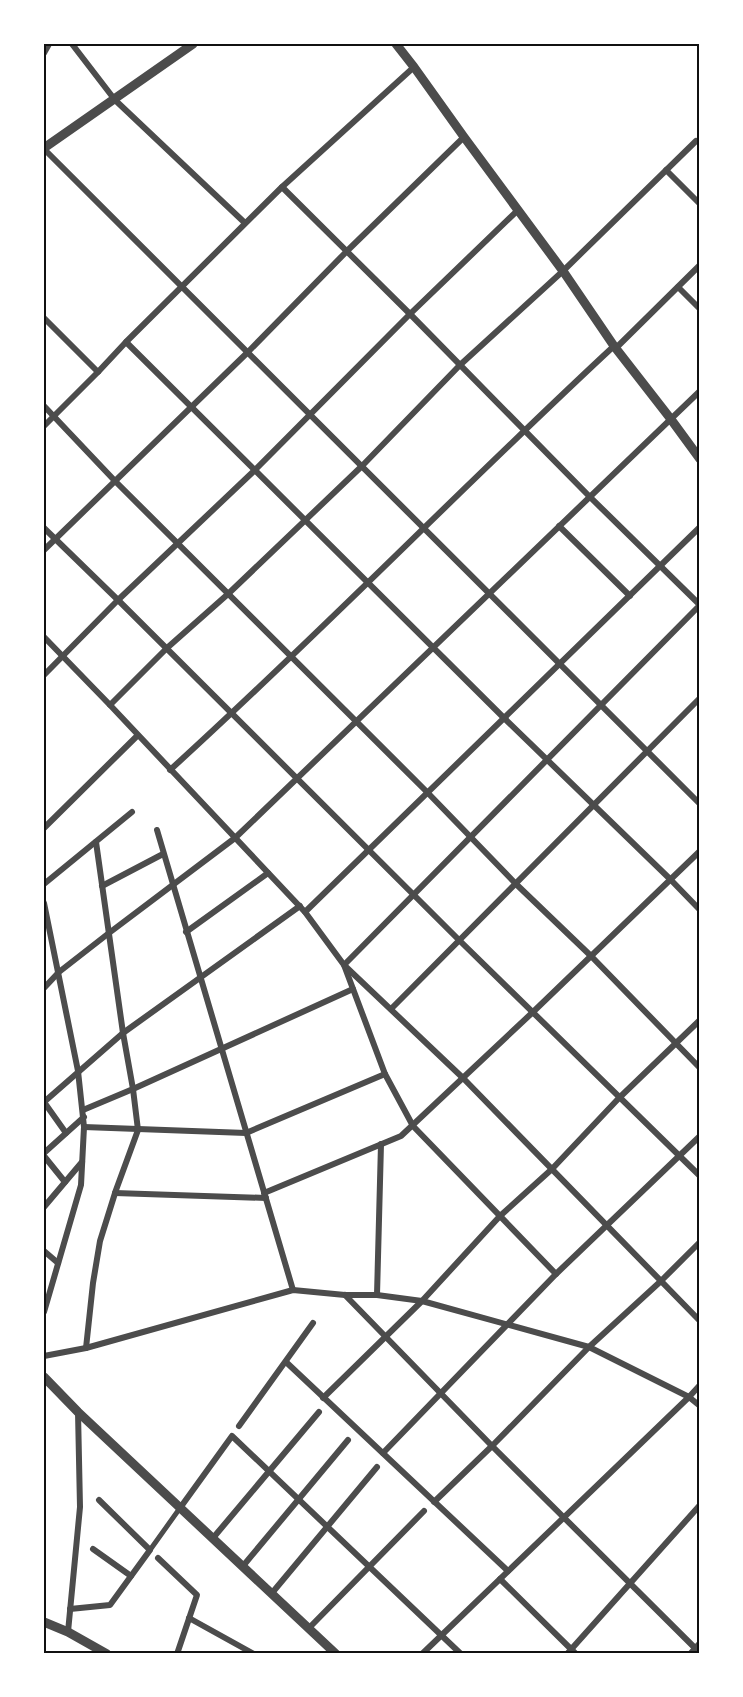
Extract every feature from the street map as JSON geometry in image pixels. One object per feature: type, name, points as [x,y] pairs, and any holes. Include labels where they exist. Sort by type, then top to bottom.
[{"type":"street","points":[[44,53],[49,44]]},
{"type":"street","points":[[72,44],[115,100],[245,223]]},
{"type":"street","points":[[193,44],[181,47],[115,100],[44,148],[699,804]]},
{"type":"street","points":[[396,44],[699,459]]},
{"type":"street","points":[[44,426],[282,187],[414,67]]},
{"type":"street","points":[[44,550],[248,352],[464,137]]},
{"type":"street","points":[[110,705],[167,648],[228,594],[362,466],[460,365],[563,271],[696,141]]},
{"type":"street","points":[[666,170],[699,204]]},
{"type":"street","points":[[282,187],[699,605],[415,895],[344,964]]},
{"type":"street","points":[[44,675],[518,210]]},
{"type":"street","points":[[170,770],[232,714],[525,429],[615,347],[699,265]]},
{"type":"street","points":[[678,287],[699,309]]},
{"type":"street","points":[[44,318],[98,372]]},
{"type":"street","points":[[126,342],[699,910]]},
{"type":"street","points":[[44,988],[59,972],[236,838],[699,391]]},
{"type":"street","points":[[44,406],[115,481],[472,837],[516,884],[591,956],[699,1068]]},
{"type":"street","points":[[559,526],[630,596]]},
{"type":"street","points":[[305,912],[699,527]]},
{"type":"street","points":[[44,528],[699,1176]]},
{"type":"street","points":[[44,639],[110,705],[300,906],[344,964],[463,1077],[699,1321]]},
{"type":"street","points":[[391,1009],[699,698]]},
{"type":"street","points":[[44,828],[137,736]]},
{"type":"street","points":[[44,884],[132,812]]},
{"type":"street","points":[[157,830],[293,1290]]},
{"type":"street","points":[[86,1348],[100,1241],[138,1130],[96,842]]},
{"type":"street","points":[[115,1193],[265,1196],[401,1136],[699,851]]},
{"type":"street","points":[[102,886],[163,854]]},
{"type":"street","points":[[186,932],[268,873]]},
{"type":"street","points":[[44,903],[78,1071],[84,1127],[81,1185],[58,1263],[46,1292],[44,1312]]},
{"type":"street","points":[[66,1133],[44,1102],[123,1033],[300,906]]},
{"type":"street","points":[[344,964],[386,1074],[413,1126],[556,1274]]},
{"type":"street","points":[[65,1182],[44,1155],[83,1114],[353,989]]},
{"type":"street","points":[[323,1398],[422,1301],[500,1216],[552,1169],[619,1098],[699,1020]]},
{"type":"street","points":[[84,1127],[246,1133],[386,1074]]},
{"type":"street","points":[[383,1453],[506,1324],[699,1136]]},
{"type":"street","points":[[377,1295],[381,1144]]},
{"type":"street","points":[[44,1204],[82,1162]]},
{"type":"street","points":[[434,1502],[589,1347],[661,1281],[699,1242]]},
{"type":"street","points":[[44,1251],[58,1263]]},
{"type":"street","points":[[44,1356],[86,1348],[293,1290],[377,1295],[422,1301],[589,1347],[689,1397],[699,1406]]},
{"type":"street","points":[[345,1294],[492,1446],[696,1649]]},
{"type":"street","points":[[239,1426],[313,1323]]},
{"type":"street","points":[[286,1362],[508,1571]]},
{"type":"street","points":[[44,1377],[78,1412],[336,1653]]},
{"type":"street","points":[[422,1653],[699,1385]]},
{"type":"street","points":[[68,1632],[80,1507],[78,1412]]},
{"type":"street","points":[[213,1538],[319,1412]]},
{"type":"street","points":[[70,1609],[110,1605],[232,1436],[461,1653]]},
{"type":"street","points":[[243,1566],[348,1440]]},
{"type":"street","points":[[272,1593],[377,1467]]},
{"type":"street","points":[[99,1500],[150,1550]]},
{"type":"street","points":[[500,1579],[571,1652],[628,1583],[699,1505]]},
{"type":"street","points":[[309,1628],[424,1512]]},
{"type":"street","points":[[93,1549],[131,1576]]},
{"type":"street","points":[[158,1558],[197,1595],[177,1653]]},
{"type":"street","points":[[189,1618],[254,1653]]},
{"type":"street","points":[[44,1622],[106,1653]]}]
